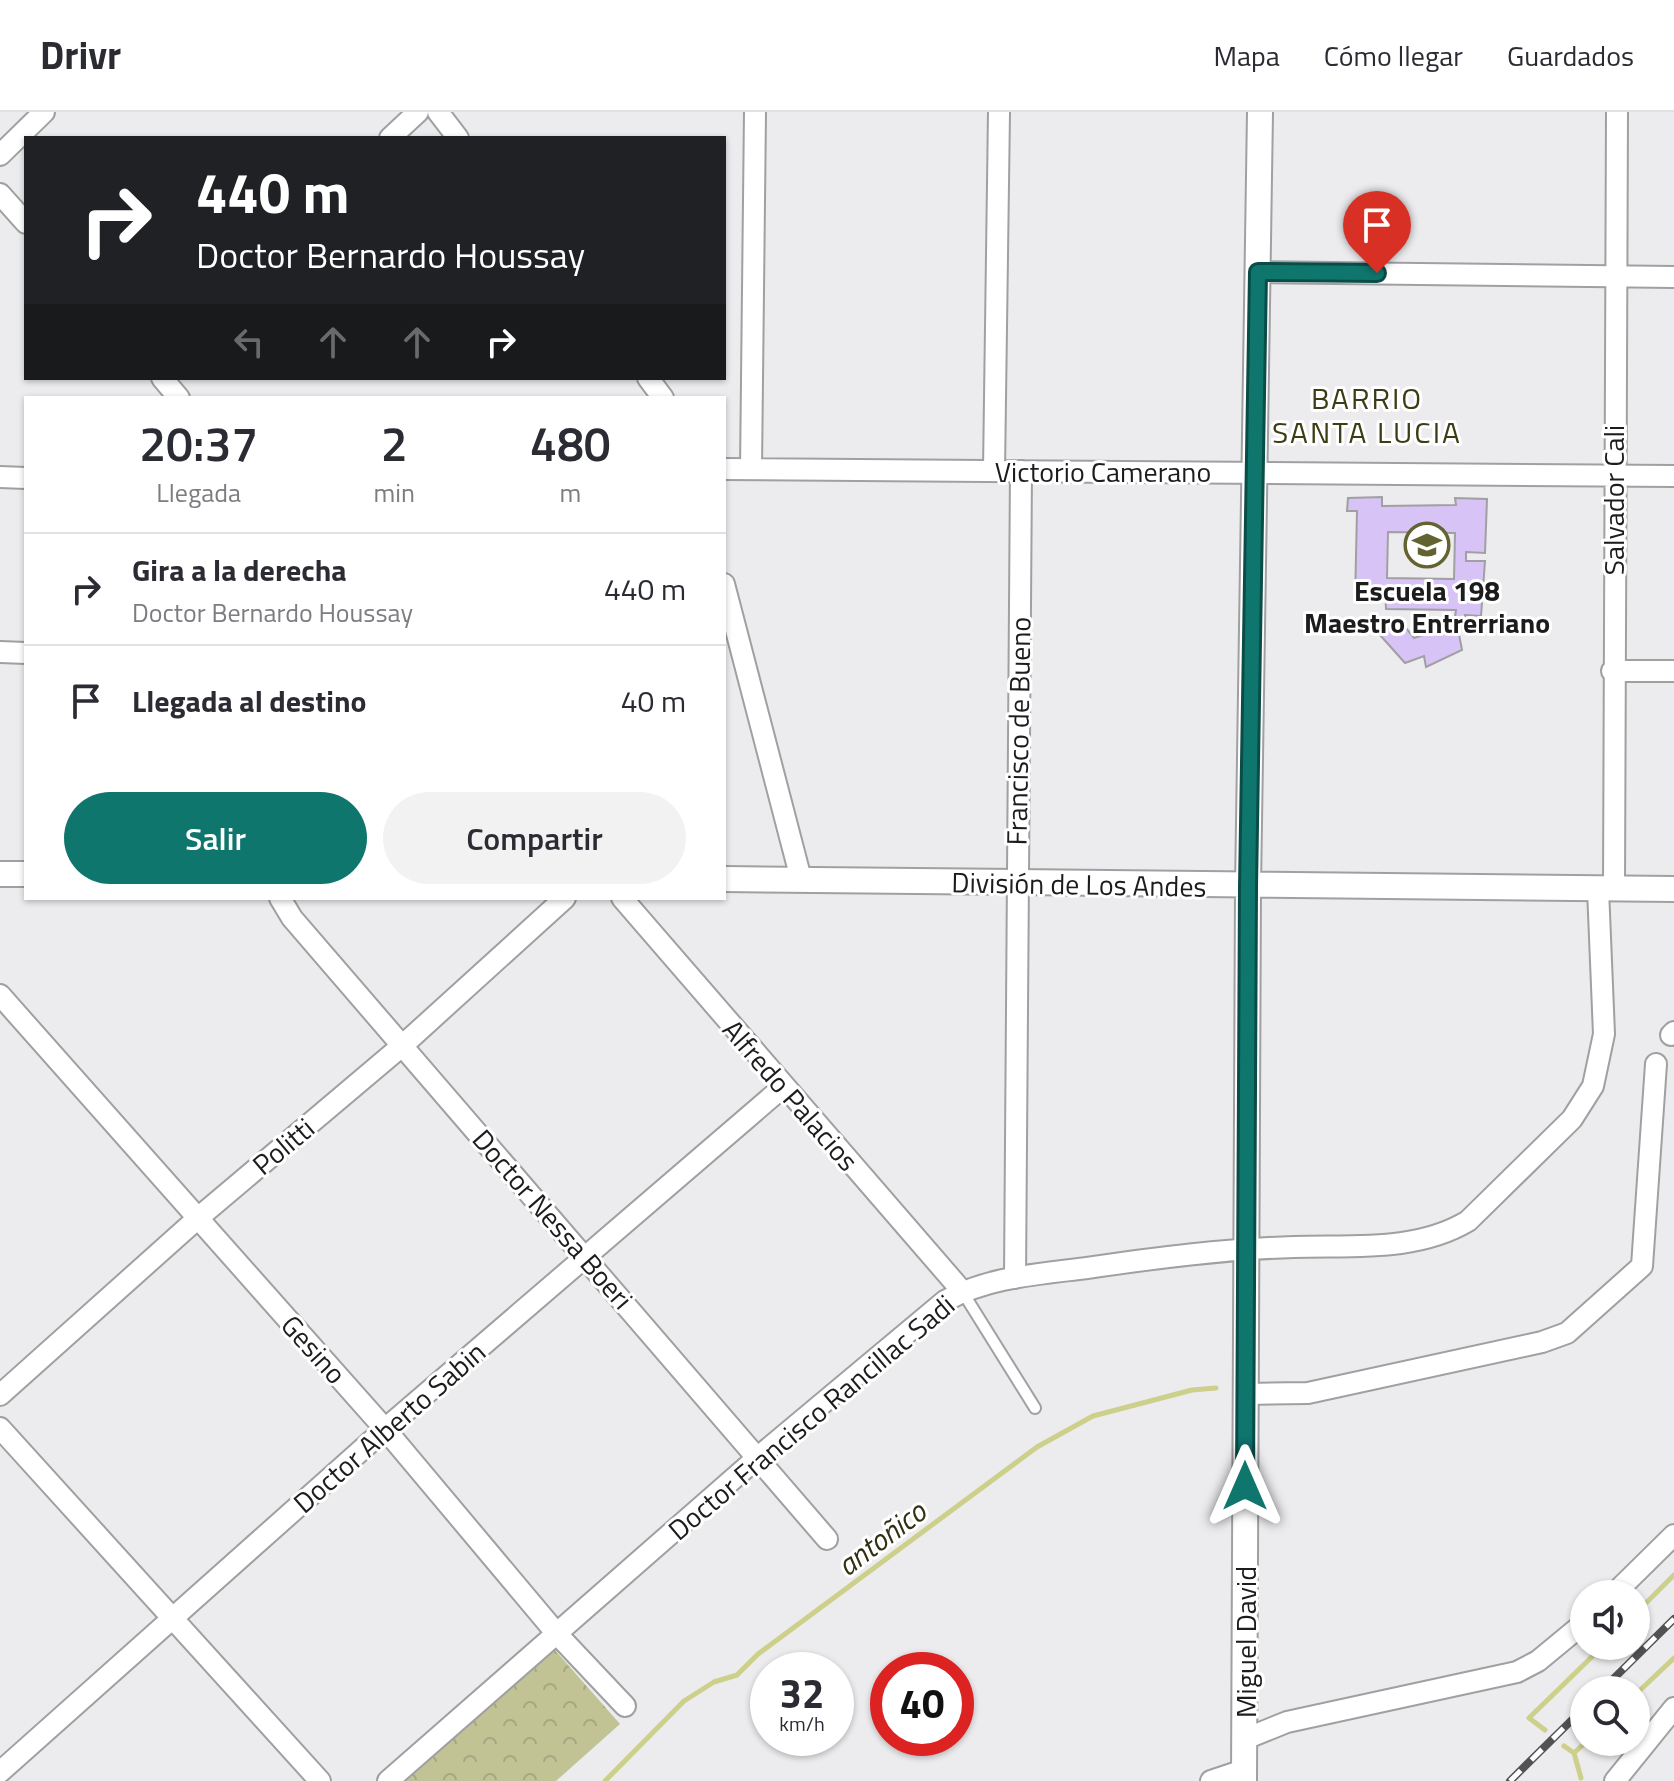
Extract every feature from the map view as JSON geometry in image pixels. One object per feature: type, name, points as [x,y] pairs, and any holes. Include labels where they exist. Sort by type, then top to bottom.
[{"type":"street","points":[[0,155],[44,112]]},
{"type":"street","points":[[392,136],[418,112]]},
{"type":"street","points":[[438,112],[456,136]]},
{"type":"street","points":[[751,469],[755,112]]},
{"type":"street","points":[[994,471],[999,112]]},
{"type":"street","name":"Miguel David","points":[[1244,1775],[1248,887],[1260,112]]},
{"type":"street","name":"Salvador Cali","points":[[1593,1086],[1604,1034],[1612,671],[1617,112]]},
{"type":"street","points":[[0,194],[24,221]]},
{"type":"street","points":[[1258,272],[1674,277]]},
{"type":"street","points":[[164,380],[177,396]]},
{"type":"street","name":"Victorio Camerano","points":[[726,469],[1674,476]]},
{"type":"street","name":"Francisco de Bueno","points":[[1015,1278],[1021,471]]},
{"type":"street","points":[[0,477],[24,478]]},
{"type":"street","points":[[726,592],[801,879]]},
{"type":"street","points":[[0,652],[24,653]]},
{"type":"street","points":[[1612,671],[1674,671]]},
{"type":"street","points":[[0,874],[24,874]]},
{"type":"street","name":"División de Los Andes","points":[[726,879],[1248,887],[1674,889]]},
{"type":"street","name":"Doctor Nessa Boeri","points":[[281,900],[292,918],[588,1257],[827,1539]]},
{"type":"street","name":"Politti","points":[[0,1395],[198,1218],[403,1045],[563,900]]},
{"type":"street","name":"Alfredo Palacios","points":[[624,900],[962,1291]]},
{"type":"street","name":"Gesino","points":[[0,995],[385,1429],[557,1634],[625,1706]]},
{"type":"street","points":[[1246,1394],[1308,1393],[1542,1342],[1567,1333],[1642,1266],[1656,1064]]},
{"type":"street","name":"Doctor Francisco Rancillac Sadi","points":[[388,1781],[757,1458],[945,1301],[962,1291],[1015,1278],[1247,1248],[1414,1243],[1451,1231],[1480,1212],[1572,1119],[1593,1086]]},
{"type":"street","name":"Doctor Alberto Sabin","points":[[0,1772],[385,1429],[783,1087]]},
{"type":"street","points":[[0,1428],[320,1781]]},
{"type":"street","points":[[1628,1580],[1674,1535]]},
{"type":"street","points":[[1245,1739],[1287,1722],[1517,1672],[1538,1661],[1570,1635]]},
{"type":"street","points":[[1615,1781],[1639,1747],[1674,1708]]},
{"type":"street","points":[[1211,1781],[1244,1775]]},
{"type":"lane","points":[[962,1291],[1035,1408]]},
{"type":"green space","points":[[554,1649],[620,1724],[556,1781],[406,1781]]},
{"type":"building","points":[[1382,497],[1382,506],[1456,505],[1455,498],[1487,499],[1485,553],[1466,552],[1466,561],[1485,561],[1481,616],[1465,615],[1465,626],[1458,629],[1462,650],[1426,667],[1424,656],[1405,663],[1380,635],[1399,619],[1414,638],[1454,624],[1456,610],[1386,609],[1385,588],[1378,588],[1379,602],[1355,601],[1357,511],[1347,511],[1348,498]],"holes":[[[1388,532],[1455,533],[1454,579],[1387,578]]]},
{"type":"waterway","name":"antoñico","points":[[605,1781],[684,1701],[714,1682],[737,1675],[758,1654],[1037,1447],[1093,1416],[1192,1390],[1216,1388]]},
{"type":"waterway","points":[[1650,1599],[1674,1575]]},
{"type":"waterway","points":[[1650,1681],[1674,1658]]},
{"type":"waterway","points":[[1545,1730],[1529,1718],[1589,1660]]},
{"type":"waterway","points":[[1564,1746],[1570,1750]]},
{"type":"waterway","points":[[1575,1756],[1581,1778]]},
{"type":"railway","points":[[1616,1676],[1674,1619]]},
{"type":"railway","points":[[1510,1781],[1570,1722]]},
{"type":"place","name":"Escuela 198 Maestro Entrerriano","points":[[1427,545]]},
{"type":"district","name":"BARRIO SANTA LUCIA","points":[[1367,415]]},
{"type":"route","points":[[1245,1486],[1248,887],[1258,272],[1377,273]]}]
